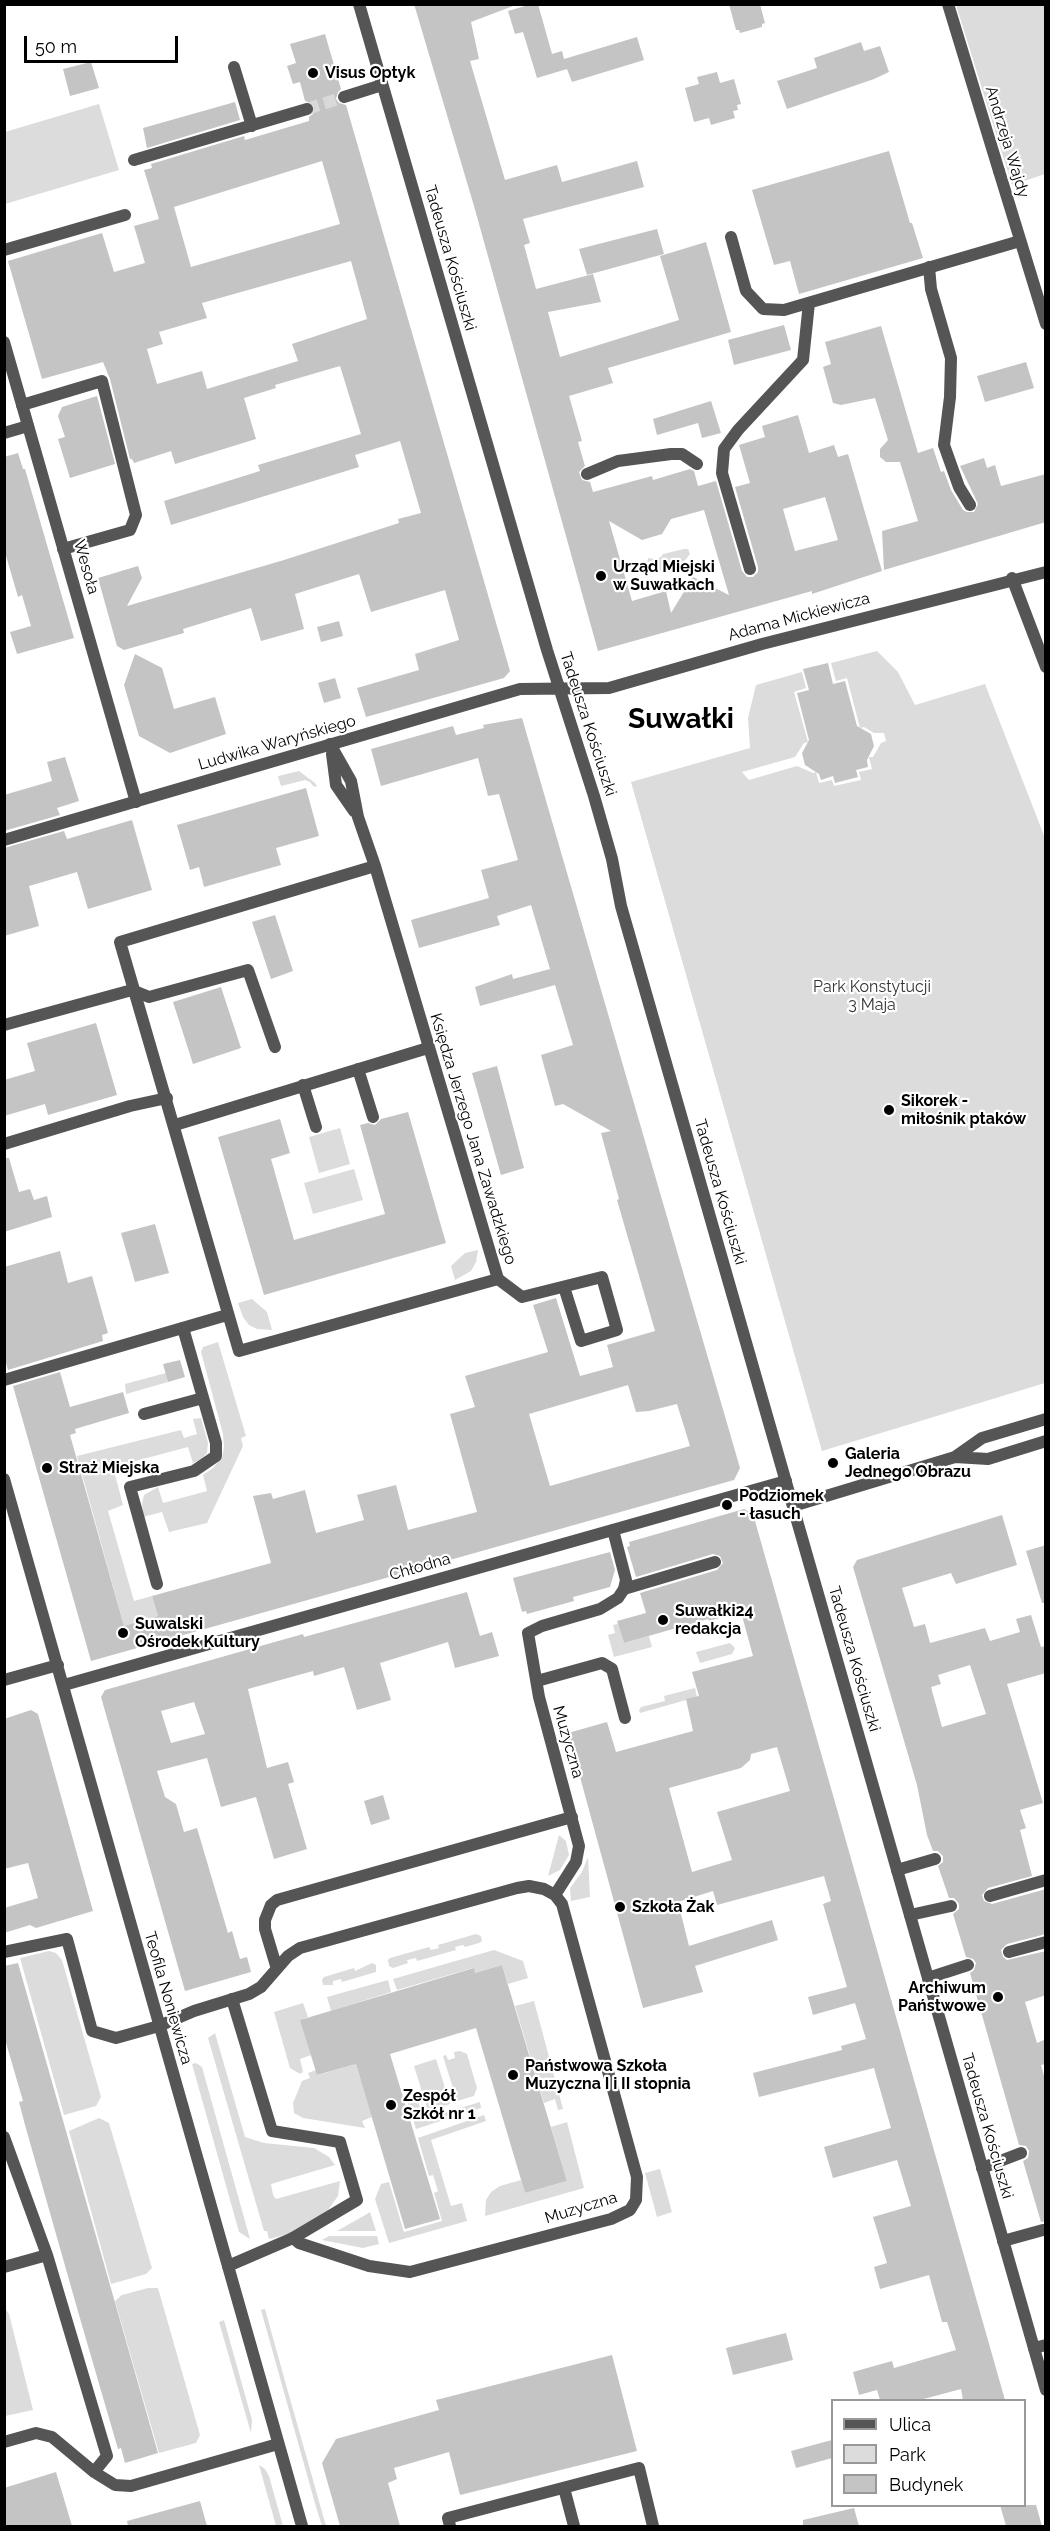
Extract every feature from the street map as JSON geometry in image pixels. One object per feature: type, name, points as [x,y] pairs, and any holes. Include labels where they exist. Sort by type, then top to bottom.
[{"type":"street","name":"Tadeusza Kościuszki","points":[[359,4],[547,650],[594,796],[612,859],[621,906],[982,2168],[1003,2241],[1040,2347],[1046,2390]]},
{"type":"street","name":"Andrzeja Wajdy","points":[[948,4],[1020,241],[1041,293],[1046,324]]},
{"type":"street","points":[[234,67],[252,126]]},
{"type":"street","points":[[344,98],[382,85]]},
{"type":"street","points":[[134,160],[307,109]]},
{"type":"street","points":[[4,250],[125,215]]},
{"type":"street","points":[[731,237],[746,291],[763,309],[784,310],[1020,241]]},
{"type":"street","points":[[929,267],[931,289],[951,358],[950,397],[944,445],[959,487],[970,505]]},
{"type":"street","points":[[750,569],[722,473],[724,449],[738,430],[803,360],[808,303]]},
{"type":"street","name":"Wesoła","points":[[5,346],[136,802]]},
{"type":"street","points":[[22,405],[102,381],[136,515],[130,530],[63,549]]},
{"type":"street","points":[[4,433],[28,426]]},
{"type":"street","points":[[587,474],[618,461],[671,454],[682,454],[696,464]]},
{"type":"street","name":"Adama Mickiewicza","points":[[561,689],[609,688],[762,644],[1046,572]]},
{"type":"street","points":[[1012,579],[1046,667]]},
{"type":"street","name":"Ludwika Waryńskiego","points":[[4,840],[520,689],[561,689]]},
{"type":"street","name":"Księdza Jerzego Jana Zawadzkiego","points":[[330,744],[351,781],[358,817],[375,866],[498,1279],[239,1351],[167,1098],[132,990],[120,942],[375,866]]},
{"type":"street","points":[[4,1025],[132,990],[149,997],[248,970],[274,1047]]},
{"type":"street","points":[[175,1125],[428,1048]]},
{"type":"street","points":[[358,1069],[373,1117]]},
{"type":"street","points":[[303,1085],[316,1128]]},
{"type":"street","points":[[4,1144],[130,1106],[167,1098]]},
{"type":"street","points":[[498,1279],[522,1297],[602,1277],[617,1330],[581,1341],[564,1287]]},
{"type":"street","points":[[4,1380],[227,1315]]},
{"type":"street","points":[[157,1584],[130,1487],[194,1471],[216,1456],[216,1443],[183,1328]]},
{"type":"street","points":[[144,1414],[203,1398]]},
{"type":"street","points":[[793,1506],[955,1457],[982,1438],[1046,1419]]},
{"type":"street","points":[[955,1457],[988,1459],[1046,1442]]},
{"type":"street","name":"Teofila Noniewicza","points":[[4,1479],[302,2526]]},
{"type":"street","name":"Chłodna","points":[[64,1685],[786,1481]]},
{"type":"street","points":[[613,1530],[626,1574],[624,1589],[715,1562]]},
{"type":"street","name":"Muzyczna","points":[[292,2238],[299,2243],[369,2266],[410,2272],[611,2219],[630,2210],[636,2200],[637,2177],[567,1920],[562,1904],[555,1895],[578,1854],[578,1837],[539,1697],[528,1633],[542,1626],[610,1604],[624,1589]]},
{"type":"street","points":[[537,1681],[602,1663],[612,1669],[625,1718]]},
{"type":"street","points":[[4,1680],[58,1665]]},
{"type":"street","points":[[277,1969],[265,1929],[265,1920],[271,1905],[277,1900],[572,1817]]},
{"type":"street","points":[[897,1870],[935,1859]]},
{"type":"street","points":[[990,1896],[1046,1880]]},
{"type":"street","points":[[4,1952],[67,1939],[93,2031],[116,2038],[159,2026],[194,2011],[261,1988],[288,1956],[300,1948],[517,1888],[537,1887],[555,1895]]},
{"type":"street","points":[[910,1915],[951,1906]]},
{"type":"street","points":[[1009,1952],[1046,1942]]},
{"type":"street","points":[[928,1978],[968,1965]]},
{"type":"street","points":[[228,2266],[292,2238],[357,2200],[340,2142],[272,2131],[232,1999]]},
{"type":"street","points":[[4,2137],[47,2255],[107,2456],[94,2472]]},
{"type":"street","points":[[982,2168],[1022,2154]]},
{"type":"street","points":[[1003,2241],[1043,2230]]},
{"type":"street","points":[[4,2267],[47,2255]]},
{"type":"street","points":[[4,2442],[36,2433],[52,2437],[94,2472],[115,2485],[131,2486],[278,2444]]},
{"type":"street","points":[[450,2526],[448,2518],[639,2468],[653,2526]]},
{"type":"street","points":[[564,2488],[574,2526]]},
{"type":"green space","points":[[956,5],[1045,5],[1045,174],[1012,185]]},
{"type":"green space","points":[[99,104],[119,170],[5,204],[5,132]]},
{"type":"green space","points":[[688,549],[690,554],[682,564],[659,571],[647,565],[648,558],[655,559],[663,554]]},
{"type":"green space","name":"Park Konstytucji 3 Maja","points":[[877,651],[898,672],[915,705],[985,684],[1045,838],[1045,1383],[822,1451],[631,782],[750,748],[748,718],[756,685],[802,672],[806,688],[794,692],[808,742],[804,743],[795,757],[742,772],[749,780],[797,766],[813,773],[816,772],[819,783],[832,780],[834,786],[861,780],[859,772],[872,769],[869,757],[873,757],[881,743],[886,741],[884,733],[874,733],[864,727],[860,728],[847,678],[836,681],[831,663]]},
{"type":"green space","points":[[299,771],[317,786],[314,787],[305,780],[281,786],[278,776]]},
{"type":"green space","points":[[340,1128],[350,1164],[319,1173],[309,1137]]},
{"type":"green space","points":[[354,1169],[363,1200],[313,1214],[304,1183]]},
{"type":"green space","points":[[478,1250],[476,1262],[471,1271],[455,1280],[451,1266],[465,1253]]},
{"type":"green space","points":[[252,1299],[267,1312],[272,1330],[257,1329],[249,1325],[243,1317],[238,1303]]},
{"type":"green space","points":[[218,1342],[246,1436],[241,1438],[243,1446],[207,1523],[169,1532],[162,1512],[143,1517],[144,1495],[158,1487],[163,1503],[207,1491],[203,1475],[222,1458],[224,1447],[223,1434],[201,1352],[203,1347]]},
{"type":"green space","points":[[166,1373],[168,1382],[126,1394],[125,1384]]},
{"type":"green space","points":[[201,1418],[208,1443],[207,1453],[201,1459],[193,1463],[188,1447],[113,1467],[123,1505],[108,1511],[134,1601],[152,1596],[158,1616],[124,1626],[77,1456],[181,1430],[184,1438],[197,1434],[193,1419]]},
{"type":"green space","points":[[618,1624],[624,1643],[649,1636],[652,1647],[614,1657],[608,1635],[615,1633],[613,1625]]},
{"type":"green space","points":[[730,1643],[735,1648],[732,1654],[700,1663],[696,1652]]},
{"type":"green space","points":[[695,1688],[697,1697],[640,1713],[641,1707],[665,1701],[664,1696]]},
{"type":"green space","points":[[559,1835],[566,1841],[569,1855],[560,1870],[548,1876]]},
{"type":"green space","points":[[588,1857],[590,1897],[571,1901],[570,1888],[582,1872]]},
{"type":"green space","points":[[476,1934],[481,1936],[482,1941],[479,1943],[455,1947],[456,1950],[417,1961],[416,1958],[407,1960],[408,1963],[393,1968],[389,1966],[390,1958],[429,1947],[431,1950],[439,1948],[438,1945]]},
{"type":"green space","points":[[494,1950],[523,1961],[528,1978],[508,1984],[502,1965],[475,1973],[473,1968],[397,1990],[393,1979]]},
{"type":"green space","points":[[49,1951],[56,1953],[62,1960],[101,2097],[96,2106],[64,2115],[20,1958]]},
{"type":"green space","points":[[372,1963],[376,1965],[376,1972],[342,1982],[341,1979],[333,1981],[333,1985],[323,1985],[324,1977],[354,1968],[355,1971]]},
{"type":"green space","points":[[388,1980],[391,1992],[331,2011],[327,1997]]},
{"type":"green space","points":[[534,2001],[563,2109],[558,2110],[555,2099],[544,2103],[515,2006]]},
{"type":"green space","points":[[303,2003],[308,2017],[301,2020],[311,2055],[300,2059],[303,2072],[300,2074],[290,2068],[274,2012]]},
{"type":"green space","points":[[215,2033],[245,2137],[264,2143],[314,2148],[329,2157],[335,2165],[271,2184],[276,2199],[340,2181],[338,2196],[328,2210],[291,2233],[269,2239],[267,2231],[264,2231],[208,2038]]},
{"type":"green space","points":[[460,2051],[467,2054],[477,2088],[474,2096],[457,2101],[443,2056],[446,2055],[448,2060],[455,2058],[454,2052]]},
{"type":"green space","points":[[436,2059],[450,2104],[428,2111],[414,2066]]},
{"type":"green space","points":[[196,2063],[202,2067],[250,2239],[239,2232],[192,2064]]},
{"type":"green space","points":[[356,2064],[372,2117],[362,2121],[365,2128],[303,2118],[294,2113],[293,2103],[302,2081],[310,2078],[308,2073],[316,2070],[318,2075]]},
{"type":"green space","points":[[417,2098],[424,2119],[480,2102],[481,2108],[416,2129],[407,2100]]},
{"type":"green space","points":[[484,2115],[486,2121],[431,2140],[451,2206],[462,2203],[467,2221],[389,2243],[375,2199],[381,2184],[389,2182],[404,2232],[442,2221],[434,2193],[438,2191],[433,2175],[429,2176],[418,2138]]},
{"type":"green space","points":[[99,2118],[109,2123],[152,2268],[146,2274],[111,2284],[69,2131]]},
{"type":"green space","points":[[567,2122],[584,2188],[485,2216],[486,2200],[491,2192],[500,2186],[521,2180],[525,2193],[567,2181],[551,2127]]},
{"type":"green space","points":[[660,2169],[672,2212],[657,2217],[645,2173]]},
{"type":"green space","points":[[370,2212],[376,2231],[337,2231],[367,2214]]},
{"type":"green space","points":[[329,2236],[377,2236],[379,2244],[363,2248],[322,2240]]},
{"type":"green space","points":[[148,2288],[158,2288],[200,2435],[196,2443],[159,2453],[115,2301],[122,2295]]},
{"type":"green space","points":[[5,2308],[9,2314],[33,2410],[5,2416]]},
{"type":"green space","points":[[265,2309],[326,2526],[322,2526],[316,2507],[261,2310]]},
{"type":"green space","points":[[224,2320],[252,2420],[251,2433],[219,2322]]},
{"type":"green space","points":[[259,2465],[269,2476],[283,2526],[276,2526]]},
{"type":"building","points":[[414,4],[512,4],[513,6],[471,22],[479,59],[470,61],[505,180],[557,165],[562,182],[637,161],[644,187],[523,219],[530,243],[524,245],[536,289],[593,274],[601,302],[548,312],[560,357],[679,320],[660,256],[706,242],[731,332],[608,368],[613,383],[569,396],[582,441],[578,442],[585,466],[579,472],[582,480],[590,482],[593,492],[652,476],[653,480],[690,469],[694,471],[698,486],[716,481],[742,571],[747,577],[753,577],[758,572],[758,567],[735,487],[750,483],[739,445],[765,437],[762,426],[798,415],[809,453],[834,445],[838,457],[848,454],[882,571],[812,594],[812,591],[598,651],[474,206]],"holes":[[[825,497],[838,540],[795,551],[783,509]],[[704,510],[729,595],[693,577],[671,613],[666,591],[632,601],[609,521],[642,540],[662,534],[671,519]]]},
{"type":"building","points":[[538,4],[552,54],[562,51],[564,59],[637,37],[644,60],[572,82],[567,69],[537,78],[523,32],[515,34],[508,11]]},
{"type":"building","points":[[729,4],[760,4],[765,23],[762,27],[740,33],[736,30]]},
{"type":"building","points":[[325,34],[341,89],[336,99],[339,103],[346,105],[510,671],[504,678],[366,717],[357,688],[419,670],[415,654],[459,640],[445,590],[371,612],[359,574],[295,594],[304,629],[261,641],[251,608],[183,629],[184,633],[124,650],[117,646],[98,578],[138,566],[142,578],[127,606],[284,560],[399,523],[398,519],[421,513],[400,441],[355,455],[359,467],[171,525],[164,501],[260,471],[258,465],[361,434],[340,366],[275,385],[276,388],[244,398],[256,439],[175,464],[171,451],[134,463],[130,459],[110,379],[103,362],[42,379],[8,261],[102,233],[114,272],[145,263],[134,226],[159,219],[144,170],[152,168],[151,164],[244,136],[245,140],[309,121],[315,107],[312,103],[305,101],[300,82],[293,84],[287,66],[296,63],[290,44]],"holes":[[[322,161],[340,224],[191,267],[174,207]],[[351,261],[367,319],[292,344],[298,361],[207,389],[202,371],[157,384],[147,349],[163,344],[159,332],[207,318],[202,303]]]},
{"type":"building","points":[[861,42],[864,51],[880,46],[889,72],[787,109],[777,81],[817,68],[814,58]]},
{"type":"building","points":[[91,62],[99,88],[70,96],[63,69]]},
{"type":"building","points":[[717,72],[720,83],[734,79],[741,104],[737,105],[738,110],[733,111],[735,118],[711,125],[709,118],[694,122],[685,88],[699,84],[697,77]]},
{"type":"building","points":[[235,102],[240,120],[147,148],[143,128]]},
{"type":"building","points":[[889,151],[923,258],[799,294],[790,261],[774,265],[752,190]]},
{"type":"building","points":[[657,229],[664,254],[587,275],[579,249]]},
{"type":"building","points":[[784,325],[791,350],[734,365],[728,340]]},
{"type":"building","points":[[881,326],[918,453],[933,448],[941,472],[944,471],[951,490],[963,510],[974,512],[978,504],[960,466],[984,458],[987,468],[995,465],[1001,486],[1046,474],[1046,522],[884,570],[882,531],[918,521],[900,462],[886,462],[880,457],[880,449],[888,440],[875,398],[841,405],[833,403],[823,367],[831,364],[825,342]]},
{"type":"building","points":[[1026,362],[1034,388],[985,402],[977,376]]},
{"type":"building","points":[[97,396],[115,464],[70,478],[58,439],[65,437],[58,416],[62,407]]},
{"type":"building","points":[[711,401],[721,433],[702,438],[698,423],[657,435],[653,419]]},
{"type":"building","points":[[18,453],[23,469],[25,469],[74,638],[17,654],[10,632],[31,626],[22,595],[18,597],[4,549],[4,457]]},
{"type":"building","points":[[339,621],[343,636],[321,642],[317,627]]},
{"type":"building","points":[[135,654],[162,668],[174,709],[215,697],[226,734],[170,753],[139,736],[124,685]]},
{"type":"building","points":[[828,663],[833,684],[845,681],[857,726],[871,734],[874,746],[867,760],[868,767],[856,770],[858,777],[835,783],[833,776],[821,780],[819,774],[805,765],[802,753],[809,740],[797,693],[809,690],[803,669]]},
{"type":"building","points":[[335,678],[341,698],[324,703],[318,683]]},
{"type":"building","points":[[522,718],[740,1468],[734,1480],[91,1661],[13,1386],[60,1372],[70,1407],[123,1392],[129,1413],[75,1429],[76,1433],[70,1435],[124,1626],[158,1616],[152,1596],[271,1563],[253,1496],[271,1493],[273,1499],[305,1490],[316,1533],[364,1520],[357,1495],[396,1485],[408,1530],[477,1512],[450,1414],[475,1407],[465,1376],[548,1352],[533,1305],[556,1298],[580,1376],[613,1367],[607,1345],[655,1331],[617,1200],[619,1199],[601,1133],[611,1131],[563,1104],[555,1106],[541,1055],[573,1045],[555,985],[480,1006],[475,987],[512,974],[513,979],[550,969],[531,905],[497,916],[500,925],[419,948],[411,920],[489,898],[481,870],[518,860],[499,794],[488,796],[478,758],[381,786],[371,749],[453,726],[456,735],[484,728],[483,725]],"holes":[[[628,1385],[636,1412],[677,1404],[690,1446],[550,1486],[529,1414]]]},
{"type":"building","points":[[65,757],[79,801],[57,808],[60,815],[4,831],[4,795],[52,781],[47,762]]},
{"type":"building","points":[[306,788],[319,836],[276,848],[281,865],[204,887],[199,867],[190,870],[177,825]]},
{"type":"building","points":[[132,820],[152,890],[88,909],[77,872],[29,886],[39,926],[4,936],[4,848],[64,831],[67,839]]},
{"type":"building","points":[[275,915],[293,971],[271,979],[252,922]]},
{"type":"building","points":[[221,987],[241,1048],[193,1064],[173,1002]]},
{"type":"building","points":[[96,1023],[117,1095],[48,1115],[45,1104],[4,1116],[4,1080],[35,1071],[27,1043]]},
{"type":"building","points":[[497,1066],[524,1168],[501,1175],[472,1073]]},
{"type":"building","points":[[408,1112],[446,1243],[264,1295],[218,1137],[280,1119],[290,1153],[271,1159],[294,1240],[385,1214],[360,1125],[368,1123],[375,1125],[381,1119]]},
{"type":"building","points":[[4,1158],[9,1158],[19,1192],[30,1189],[34,1200],[47,1196],[52,1217],[4,1232]]},
{"type":"building","points":[[155,1224],[169,1273],[135,1282],[121,1233]]},
{"type":"building","points":[[60,1251],[68,1283],[92,1276],[108,1333],[102,1335],[103,1341],[8,1370],[4,1356],[4,1267]]},
{"type":"building","points":[[180,1360],[185,1377],[168,1382],[163,1364]]},
{"type":"building","points":[[744,1509],[753,1514],[1005,2399],[963,2399],[961,2389],[924,2399],[880,2399],[877,2390],[859,2395],[853,2372],[892,2361],[894,2368],[956,2350],[947,2322],[942,2322],[929,2275],[880,2289],[874,2267],[887,2263],[873,2217],[911,2206],[897,2160],[833,2178],[824,2147],[891,2128],[874,2068],[759,2097],[753,2073],[842,2050],[841,2046],[866,2039],[855,2003],[813,2015],[808,1997],[847,1987],[823,1904],[831,1901],[824,1876],[717,1905],[713,1891],[678,1902],[689,1946],[772,1920],[778,1940],[695,1966],[703,1992],[643,2008],[568,1733],[607,1722],[616,1752],[693,1731],[686,1699],[699,1696],[692,1672],[753,1656],[741,1612],[624,1643],[617,1621],[646,1613],[640,1593],[717,1570],[723,1563],[720,1556],[713,1554],[636,1577],[627,1547],[630,1546],[629,1542]],"holes":[[[777,1747],[790,1791],[717,1812],[732,1860],[692,1872],[669,1788],[741,1768],[750,1760],[751,1754]]]},
{"type":"building","points":[[1002,1515],[1017,1565],[956,1584],[951,1573],[902,1588],[914,1627],[925,1624],[930,1643],[985,1628],[990,1641],[1020,1632],[1016,1619],[1031,1615],[1041,1647],[1046,1646],[1046,1673],[1007,1684],[1043,1803],[1020,1810],[1026,1828],[1020,1830],[1032,1876],[988,1888],[982,1895],[984,1901],[992,1904],[1046,1889],[1046,1934],[1007,1944],[1001,1950],[1003,1957],[1007,1960],[1046,1951],[1046,1995],[1025,2002],[1037,2043],[1046,2039],[1046,2064],[1041,2065],[1046,2083],[1046,2221],[1041,2222],[1023,2161],[1028,2158],[1029,2151],[1026,2146],[1019,2145],[970,1973],[974,1970],[976,1963],[973,1959],[966,1957],[953,1914],[959,1909],[959,1904],[954,1898],[949,1898],[938,1866],[943,1862],[943,1856],[938,1851],[933,1851],[927,1835],[917,1785],[853,1567],[857,1560]],"holes":[[[970,1665],[986,1714],[942,1727],[931,1687],[941,1684],[938,1675]]]},
{"type":"building","points":[[1046,1545],[1046,1603],[1042,1603],[1026,1551]]},
{"type":"building","points":[[610,1552],[615,1570],[610,1587],[573,1597],[574,1601],[527,1614],[526,1611],[522,1612],[513,1578]]},
{"type":"building","points":[[467,1592],[480,1636],[492,1632],[499,1656],[455,1668],[448,1642],[380,1663],[391,1700],[357,1710],[344,1667],[314,1676],[313,1671],[248,1689],[267,1768],[288,1762],[294,1782],[288,1784],[307,1849],[274,1859],[256,1797],[221,1807],[207,1758],[157,1771],[165,1797],[176,1804],[184,1832],[197,1828],[228,1933],[232,1931],[240,1959],[247,1957],[251,1972],[185,1991],[101,1697],[105,1690],[303,1634],[304,1637]],"holes":[[[194,1702],[205,1734],[171,1743],[161,1711]]]},
{"type":"building","points":[[31,1710],[38,1714],[93,1911],[36,1928],[30,1925],[4,1933],[4,1908],[38,1898],[28,1863],[4,1869],[4,1719]]},
{"type":"building","points":[[383,1795],[390,1819],[371,1825],[364,1801]]},
{"type":"building","points":[[18,1963],[158,2453],[125,2463],[121,2448],[118,2449],[25,2125],[19,2102],[23,2101],[4,2036],[4,1966]]},
{"type":"building","points":[[502,1965],[567,2181],[525,2193],[476,2028],[390,2054],[440,2219],[405,2229],[356,2064],[317,2075],[300,2020],[474,1968],[475,1973]]},
{"type":"building","points":[[786,2333],[793,2360],[733,2375],[726,2348]]},
{"type":"building","points":[[612,2355],[637,2451],[460,2495],[449,2452],[394,2468],[397,2479],[388,2483],[400,2526],[340,2526],[322,2463],[336,2439],[439,2410],[436,2400]]},
{"type":"building","points":[[831,2440],[831,2458],[796,2468],[791,2451]]},
{"type":"building","points":[[56,2472],[72,2526],[4,2526],[4,2488]]},
{"type":"building","points":[[200,2501],[207,2526],[128,2526],[127,2521]]},
{"type":"building","points":[[1036,2505],[1042,2526],[1006,2526],[1001,2507]]},
{"type":"building","points":[[854,2508],[859,2526],[803,2526],[803,2520]]},
{"type":"tunnel","points":[[307,109],[344,97]]},
{"type":"place","name":"Visus Optyk","points":[[313,73]]},
{"type":"place","name":"Urząd Miejski w Suwałkach","points":[[601,576]]},
{"type":"place","name":"Sikorek - miłośnik ptaków","points":[[889,1110]]},
{"type":"place","name":"Galeria Jednego Obrazu","points":[[833,1463]]},
{"type":"place","name":"Straż Miejska","points":[[47,1468]]},
{"type":"place","name":"Podziomek - łasuch","points":[[727,1505]]},
{"type":"place","name":"Suwałki24 redakcja","points":[[663,1620]]},
{"type":"place","name":"Suwalski Ośrodek Kultury","points":[[123,1633]]},
{"type":"place","name":"Szkoła Żak","points":[[620,1907]]},
{"type":"place","name":"Archiwum Państwowe","points":[[998,1997]]},
{"type":"place","name":"Państwowa Szkoła Muzyczna I i II stopnia","points":[[513,2075]]},
{"type":"place","name":"Zespół Szkół nr 1","points":[[391,2105]]},
{"type":"district","name":"Suwałki","points":[[681,720]]}]
